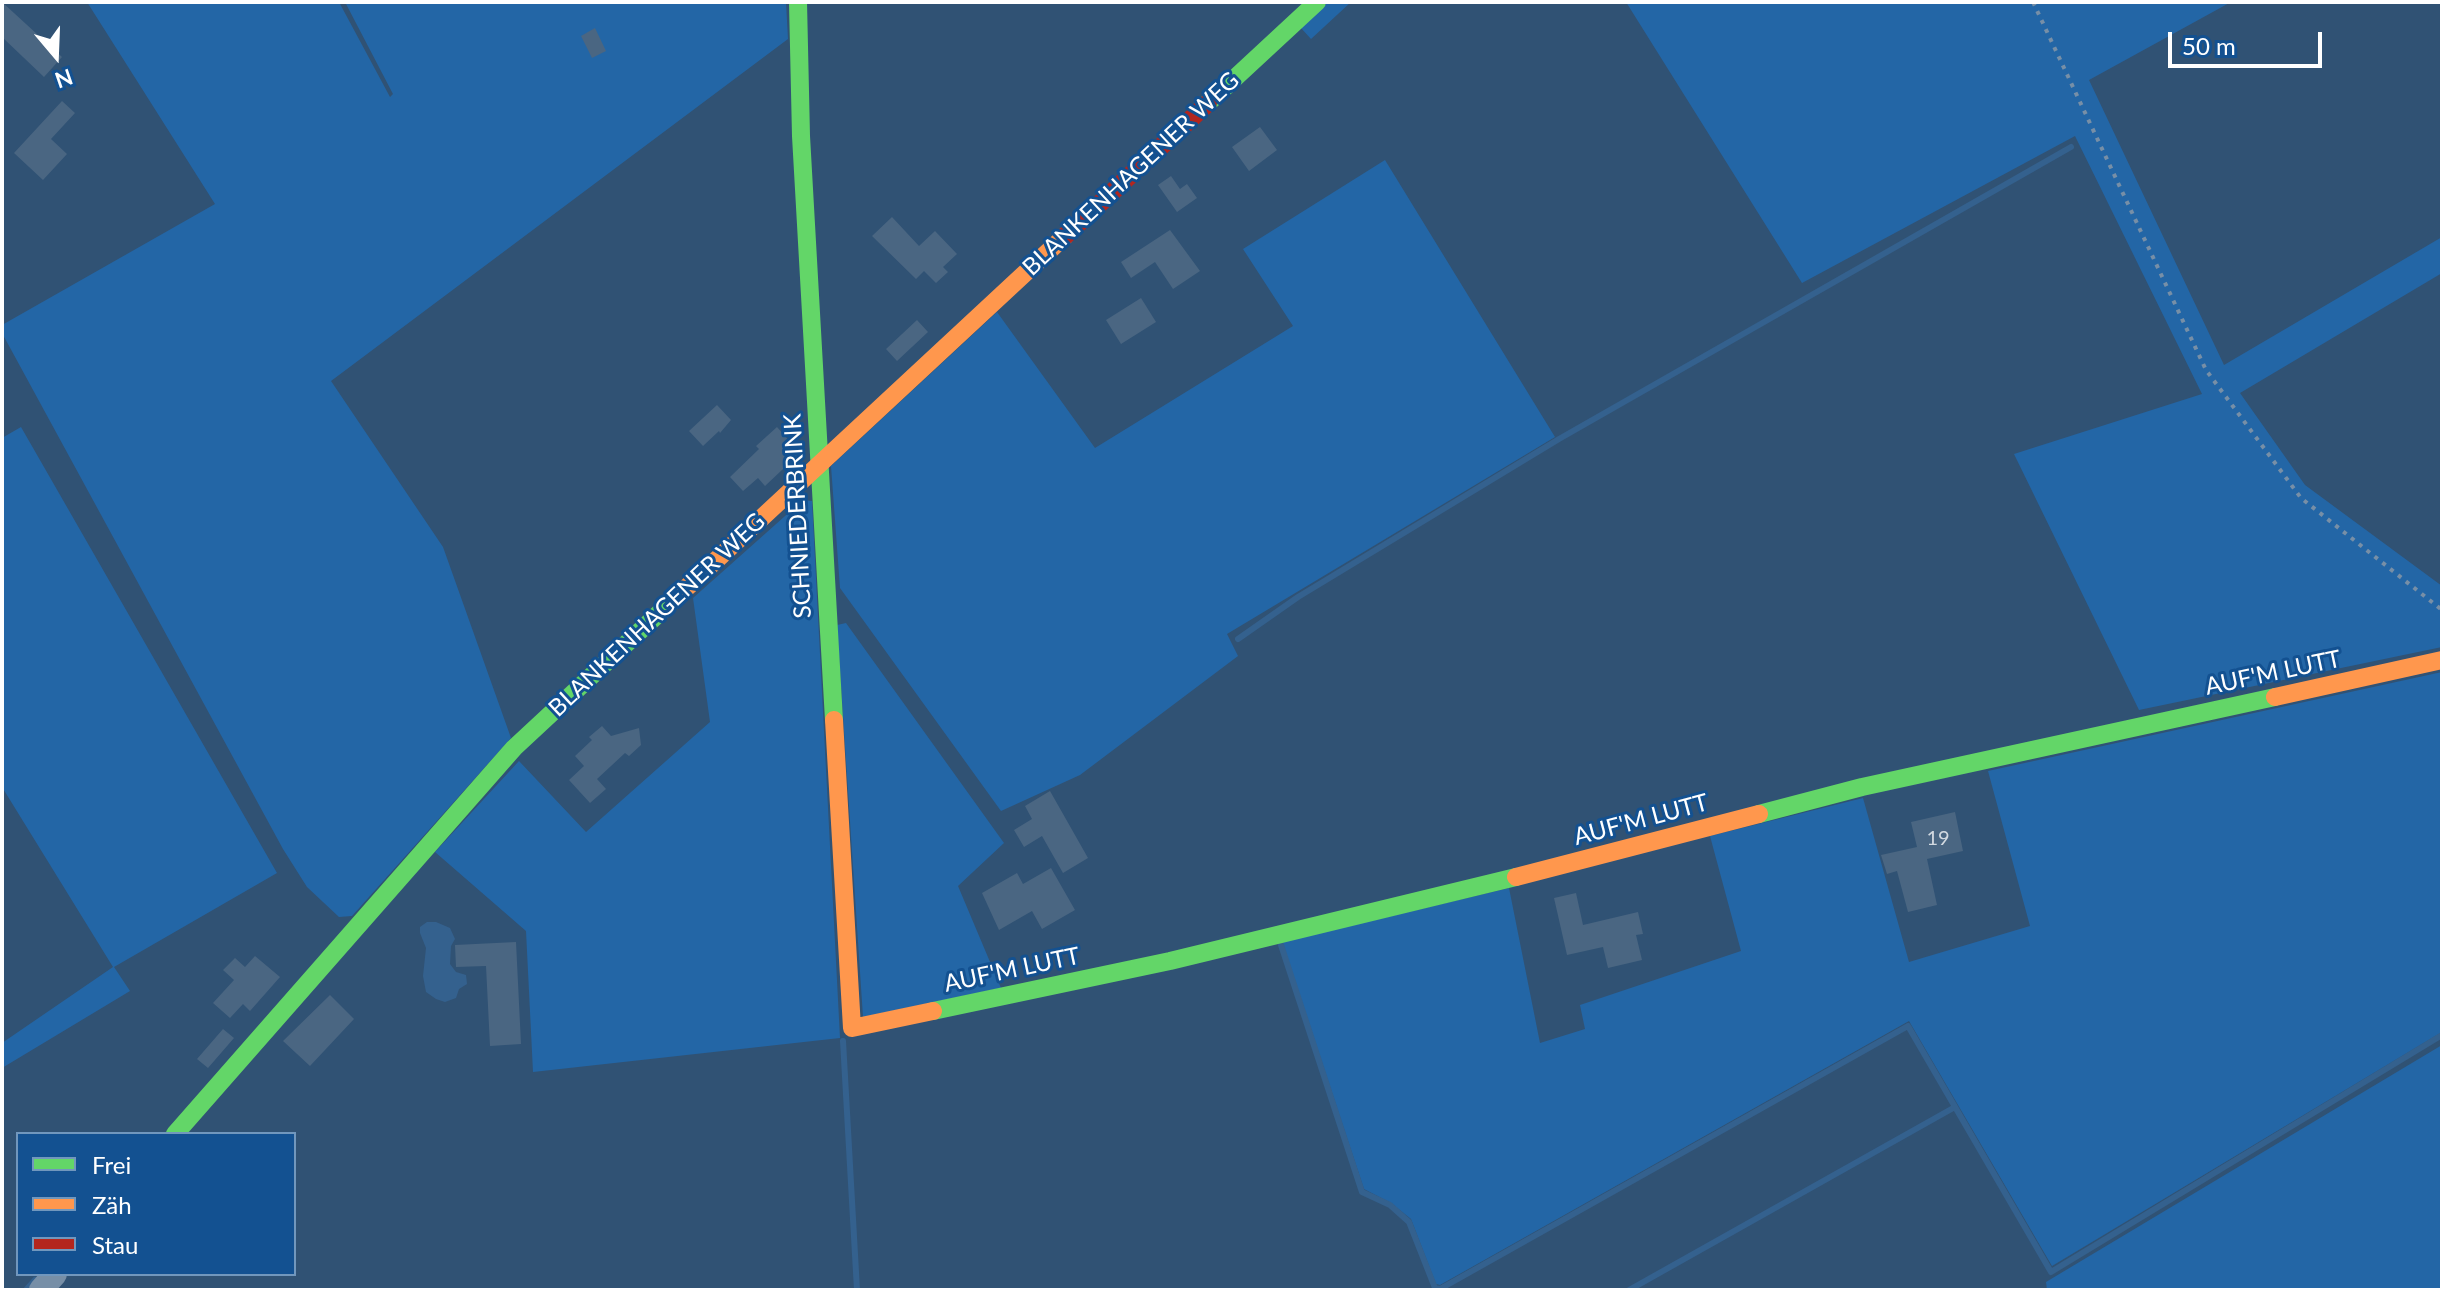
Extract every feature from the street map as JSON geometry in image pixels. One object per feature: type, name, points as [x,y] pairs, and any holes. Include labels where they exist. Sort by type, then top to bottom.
[{"type":"street","name":"SCHNIEDERBRINK","points":[[798,2],[801,136],[852,1028]]},
{"type":"street","name":"BLANKENHAGENER WEG","points":[[177,1132],[514,748],[1317,2]]},
{"type":"street","name":"AUF'M LUTT","points":[[852,1028],[1185,957],[1597,857],[1862,787],[2442,660]]},
{"type":"path","points":[[2033,2],[2206,370],[2301,498],[2442,610]]},
{"type":"shaded area","points":[[87,2],[339,2],[390,97],[393,94],[345,2],[786,2],[788,39],[331,381],[443,547],[511,738],[352,916],[339,917],[307,887],[283,849],[2,333],[2,325],[215,204]]},
{"type":"shaded area","points":[[1328,2],[1351,2],[1311,39],[1301,28]]},
{"type":"shaded area","points":[[1626,2],[2231,2],[2089,80],[2224,365],[2442,237],[2442,273],[2240,393],[2305,485],[2442,586],[2442,647],[2139,710],[2014,454],[2202,394],[2075,136],[1802,283]]},
{"type":"shaded area","points":[[1385,160],[1555,437],[1227,634],[1238,656],[1080,775],[1001,811],[840,588],[831,466],[997,312],[1095,448],[1293,326],[1243,249]]},
{"type":"shaded area","points":[[21,427],[277,873],[114,967],[130,991],[2,1068],[2,1043],[113,967],[2,787],[2,438]]},
{"type":"shaded area","points":[[803,500],[812,501],[840,1038],[533,1072],[526,931],[435,852],[519,761],[586,832],[710,722],[693,598]]},
{"type":"shaded area","points":[[846,623],[1004,843],[958,886],[1001,988],[863,1017],[837,625]]},
{"type":"shaded area","points":[[2442,672],[2442,1032],[2052,1266],[1909,1021],[1440,1285],[1436,1284],[1411,1219],[1391,1203],[1364,1189],[1282,942],[1509,888],[1540,1043],[1585,1029],[1580,1005],[1741,951],[1710,836],[1863,798],[1909,962],[2030,926],[1988,771]]},
{"type":"shaded area","points":[[427,922],[450,928],[455,939],[451,946],[450,964],[456,972],[466,975],[467,984],[459,989],[456,998],[445,1002],[426,992],[423,976],[426,948],[420,927]]},
{"type":"shaded area","points":[[2442,1045],[2442,1290],[2047,1290],[2046,1282]]},
{"type":"building","points":[[2,2],[62,57],[44,77],[2,37]]},
{"type":"building","points":[[595,28],[606,51],[592,58],[581,36]]},
{"type":"building","points":[[62,101],[75,113],[51,139],[67,154],[43,180],[14,153]]},
{"type":"building","points":[[1260,127],[1277,150],[1249,171],[1232,147]]},
{"type":"building","points":[[1171,176],[1180,189],[1187,184],[1197,198],[1177,212],[1158,185]]},
{"type":"building","points":[[892,217],[919,246],[935,231],[957,254],[943,267],[948,272],[936,283],[924,271],[916,279],[872,236]]},
{"type":"building","points":[[1170,230],[1200,271],[1173,289],[1155,262],[1131,278],[1121,262]]},
{"type":"building","points":[[1141,298],[1156,322],[1121,344],[1106,320]]},
{"type":"building","points":[[917,320],[928,332],[897,361],[886,349]]},
{"type":"building","points":[[717,405],[731,420],[703,446],[689,431]]},
{"type":"building","points":[[777,427],[800,453],[765,486],[758,478],[743,491],[730,477]]},
{"type":"building","points":[[602,726],[611,736],[639,728],[641,745],[629,756],[625,753],[597,779],[606,789],[590,803],[569,780],[584,766],[575,756]]},
{"type":"building","points":[[1050,791],[1088,858],[1063,873],[1042,836],[1024,847],[1014,830],[1032,819],[1025,806]]},
{"type":"building","points":[[1955,812],[1963,851],[1927,859],[1937,905],[1908,912],[1897,871],[1887,874],[1881,855],[1917,847],[1911,822]]},
{"type":"building","points":[[1051,868],[1075,910],[1042,929],[1032,911],[999,930],[982,893],[1017,873],[1023,884]]},
{"type":"building","points":[[1576,893],[1583,925],[1638,912],[1643,934],[1636,935],[1642,960],[1608,968],[1603,947],[1567,955],[1554,898]]},
{"type":"building","points":[[516,942],[521,1044],[490,1046],[486,966],[456,967],[455,945]]},
{"type":"building","points":[[255,956],[280,977],[250,1011],[243,1004],[230,1018],[213,1003],[234,980],[223,970],[235,958],[245,967]]},
{"type":"building","points":[[330,995],[354,1019],[310,1066],[283,1041]]},
{"type":"building","points":[[223,1029],[234,1038],[208,1068],[197,1059]]},
{"type":"waterway","points":[[1238,639],[1298,597],[1559,439],[2071,147]]},
{"type":"waterway","points":[[1281,945],[1362,1192],[1390,1205],[1409,1222],[1435,1288],[1440,1289],[1908,1026],[2051,1272],[2442,1035]]},
{"type":"waterway","points":[[843,1041],[857,1290]]},
{"type":"waterway","points":[[1629,1290],[1955,1107]]},
{"type":"waterway","points":[[26,1290],[35,1280]]},
{"type":"traffic: fast","points":[[798,2],[801,136],[834,720]]},
{"type":"traffic: fast","points":[[1208,103],[1317,2]]},
{"type":"traffic: fast","points":[[177,1132],[514,748],[683,591]]},
{"type":"traffic: fast","points":[[1759,814],[1862,787],[2275,697]]},
{"type":"traffic: fast","points":[[933,1011],[1170,961],[1516,877]]},
{"type":"traffic: slow","points":[[683,591],[1065,236]]},
{"type":"traffic: slow","points":[[2275,697],[2442,660]]},
{"type":"traffic: slow","points":[[834,720],[852,1028],[933,1011]]},
{"type":"traffic: slow","points":[[1516,877],[1759,814]]},
{"type":"traffic: jam","points":[[1065,236],[1208,103]]}]
